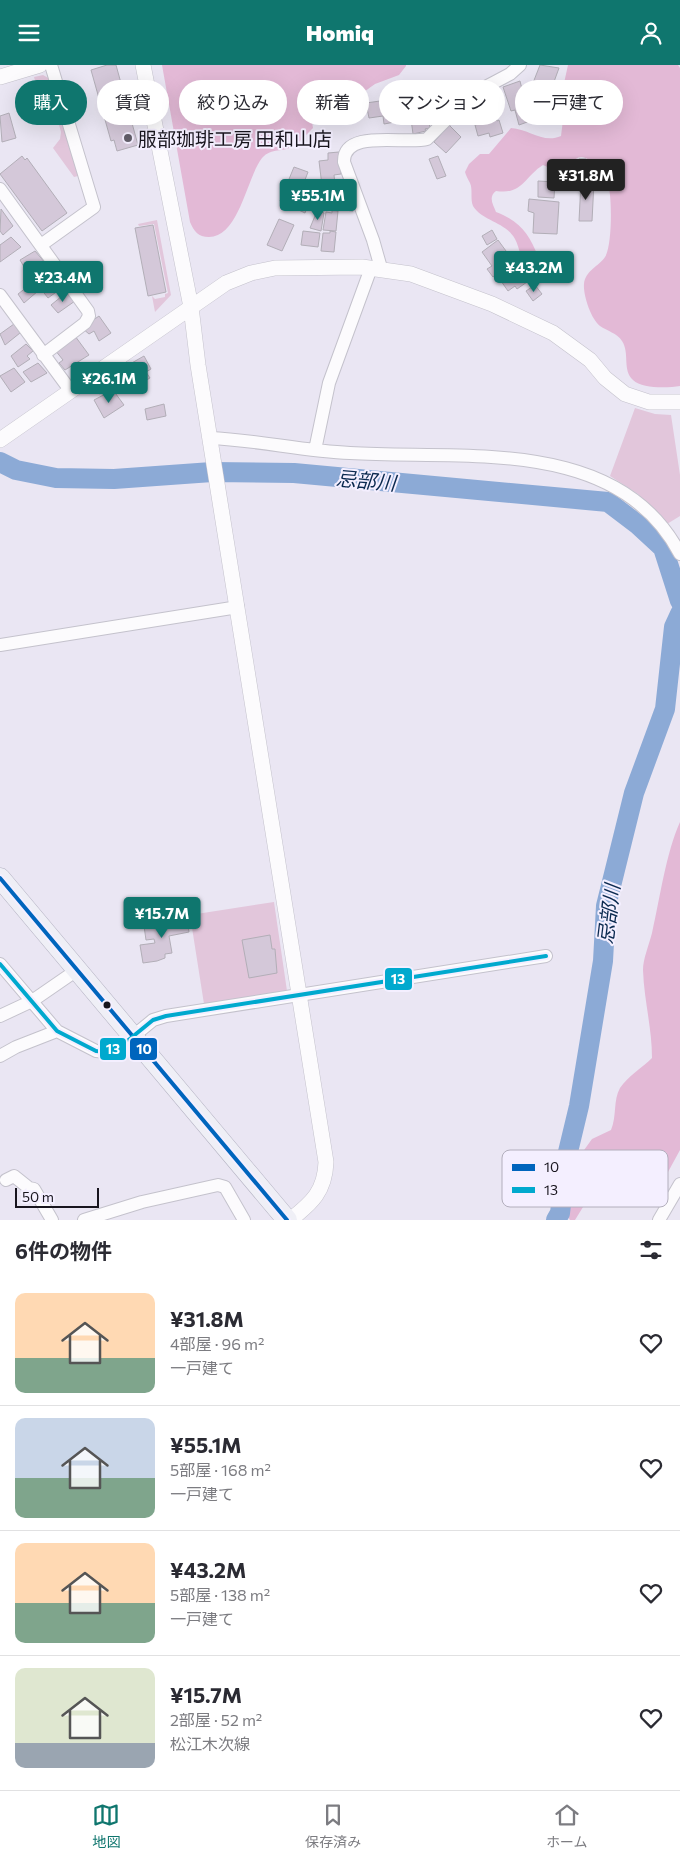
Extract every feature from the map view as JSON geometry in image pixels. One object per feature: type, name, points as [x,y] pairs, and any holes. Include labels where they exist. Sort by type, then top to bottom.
[{"type":"main road","points":[[0,878],[288,1220]]},
{"type":"street","points":[[0,77],[40,65]]},
{"type":"street","points":[[41,245],[94,207],[51,65]]},
{"type":"street","points":[[143,65],[191,307],[198,365],[326,1162],[326,1177],[321,1189],[312,1201],[288,1220]]},
{"type":"street","points":[[315,450],[329,383],[376,268],[373,240],[344,161],[347,147],[358,142],[427,139],[447,119],[454,106],[461,100],[510,74],[520,65]]},
{"type":"street","points":[[0,189],[85,306],[89,316],[86,323],[43,355]]},
{"type":"street","points":[[3,437],[226,283],[251,273],[275,269],[376,268],[411,273],[443,284],[534,322],[577,349],[590,360],[615,388],[630,396],[649,402],[680,402]]},
{"type":"street","points":[[0,295],[70,390]]},
{"type":"street","points":[[211,440],[350,453],[493,458],[553,465],[576,470],[610,485],[638,503],[666,533],[680,554]]},
{"type":"street","points":[[0,645],[238,607]]},
{"type":"street","points":[[0,964],[57,1031],[96,1051],[106,1052],[120,1047],[153,1020],[166,1016],[300,993],[546,957]]},
{"type":"street","points":[[0,1016],[32,1001],[77,970]]},
{"type":"street","points":[[0,1056],[16,1047],[57,1031]]},
{"type":"street","points":[[6,1179],[14,1176],[29,1188],[34,1189],[52,1220]]},
{"type":"street","points":[[668,1205],[680,1184]]},
{"type":"street","points":[[88,1219],[142,1202],[218,1185],[224,1187],[244,1220]]},
{"type":"street","points":[[659,1220],[667,1207]]},
{"type":"shaded area","points":[[162,65],[406,65],[399,75],[386,80],[379,80],[379,82],[369,88],[369,80],[297,80],[297,125],[312,125],[313,128],[293,146],[270,152],[262,158],[235,217],[228,227],[219,234],[209,237],[197,233],[190,222],[169,104],[169,80],[165,80]]},
{"type":"shaded area","points":[[568,65],[678,65],[680,68],[680,386],[649,386],[642,385],[633,380],[628,371],[626,351],[622,341],[597,323],[588,307],[584,289],[585,279],[605,257],[609,244],[611,224],[611,203],[608,186],[606,180],[593,163],[586,158],[579,157],[571,166],[564,169],[554,169],[543,165],[518,188],[505,192],[496,191],[492,196],[496,212],[516,223],[529,237],[547,276],[544,281],[537,280],[527,272],[511,233],[482,215],[473,206],[471,185],[465,172],[469,164],[480,154],[489,154],[511,128],[542,137],[554,138],[561,136],[562,125],[623,125],[623,80],[565,80]]},
{"type":"shaded area","points":[[43,75],[50,80],[35,80],[34,77]]},
{"type":"shaded area","points":[[59,125],[63,125],[78,176],[74,177],[53,148],[60,139]]},
{"type":"shaded area","points":[[157,220],[171,295],[155,312],[152,296],[155,299],[165,297],[165,294],[168,293],[154,224],[139,226],[138,224]]},
{"type":"shaded area","points":[[635,408],[655,414],[671,415],[680,475],[680,516],[667,524],[638,494],[610,476]]},
{"type":"shaded area","points":[[680,822],[680,1150],[668,1172],[668,1150],[584,1150],[592,1139],[611,1130],[616,1098],[620,1088],[652,1058],[643,966],[675,834]]},
{"type":"shaded area","points":[[274,902],[287,991],[204,1004],[190,915]]},
{"type":"shaded area","points":[[566,1207],[583,1207],[575,1220],[570,1220],[565,1211]]},
{"type":"building","points":[[107,65],[116,65],[120,80],[97,80],[97,91],[91,70]]},
{"type":"building","points":[[540,65],[559,68],[555,80],[534,80]]},
{"type":"building","points":[[515,83],[515,110],[511,111],[505,93],[505,86]]},
{"type":"building","points":[[379,101],[379,117],[369,118],[369,103]]},
{"type":"building","points":[[9,113],[16,138],[2,142],[0,116]]},
{"type":"building","points":[[106,125],[132,125],[138,145],[117,151],[114,140],[111,141]]},
{"type":"building","points":[[412,125],[429,125],[430,128],[425,129],[426,131],[413,134]]},
{"type":"building","points":[[449,125],[461,137],[446,153],[434,142]]},
{"type":"building","points":[[475,125],[501,125],[503,133],[490,137],[489,133],[478,136]]},
{"type":"building","points":[[339,152],[341,174],[334,175],[335,184],[322,186],[319,161],[328,160],[328,153]]},
{"type":"building","points":[[22,156],[25,160],[27,158],[67,213],[42,231],[0,174]]},
{"type":"building","points":[[438,156],[446,176],[437,179],[429,159]]},
{"type":"building","points":[[579,159],[586,159],[586,177],[579,177]]},
{"type":"building","points":[[294,167],[308,172],[303,185],[314,189],[305,213],[280,201]]},
{"type":"building","points":[[538,181],[555,182],[554,198],[538,197]]},
{"type":"building","points":[[581,182],[594,182],[592,221],[579,221]]},
{"type":"building","points":[[328,195],[354,198],[353,211],[327,208]]},
{"type":"building","points":[[529,199],[559,202],[557,234],[533,233],[534,213],[528,211]]},
{"type":"building","points":[[1,209],[13,226],[3,235],[0,231]]},
{"type":"building","points":[[332,210],[338,211],[336,231],[323,230],[326,212],[332,213]]},
{"type":"building","points":[[317,211],[324,213],[321,231],[310,228]]},
{"type":"building","points":[[279,219],[294,225],[282,251],[267,245]]},
{"type":"building","points":[[153,225],[166,292],[148,296],[135,228]]},
{"type":"building","points":[[492,230],[497,239],[487,245],[482,236]]},
{"type":"building","points":[[303,231],[320,233],[318,247],[301,245]]},
{"type":"building","points":[[330,231],[336,232],[334,252],[321,251],[323,233],[330,233]]},
{"type":"building","points":[[11,237],[21,247],[0,262],[0,245]]},
{"type":"building","points":[[498,240],[517,266],[500,279],[497,274],[493,277],[487,269],[492,266],[482,252]]},
{"type":"building","points":[[35,251],[47,265],[30,277],[20,260]]},
{"type":"building","points":[[517,268],[527,282],[517,289],[515,286],[508,291],[501,281]]},
{"type":"building","points":[[51,273],[56,280],[53,282],[59,290],[48,298],[37,284]]},
{"type":"building","points":[[31,284],[38,291],[24,303],[18,294]]},
{"type":"building","points":[[535,285],[542,294],[533,301],[526,291]]},
{"type":"building","points":[[67,292],[75,301],[58,313],[51,305]]},
{"type":"building","points":[[99,316],[111,333],[99,341],[94,331],[89,334],[82,328]]},
{"type":"building","points":[[14,324],[20,333],[5,345],[0,334]]},
{"type":"building","points":[[75,336],[89,355],[65,370],[59,363],[63,360],[55,350]]},
{"type":"building","points":[[26,344],[33,351],[27,356],[30,359],[18,367],[11,356]]},
{"type":"building","points":[[144,356],[151,369],[146,372],[150,378],[125,392],[121,385],[115,389],[113,386],[99,394],[93,385]]},
{"type":"building","points":[[38,363],[47,373],[31,382],[23,372]]},
{"type":"building","points":[[14,368],[25,382],[11,392],[0,376]]},
{"type":"building","points":[[113,390],[124,405],[104,418],[94,400]]},
{"type":"building","points":[[164,404],[166,416],[147,420],[145,409]]},
{"type":"building","points":[[187,918],[189,932],[169,936],[172,953],[165,954],[165,958],[157,961],[143,963],[140,945],[155,943],[154,939],[146,940],[144,926]]},
{"type":"building","points":[[270,935],[272,949],[275,949],[277,973],[249,978],[242,940]]},
{"type":"waterway","name":"忌部川","points":[[0,462],[16,470],[56,478],[114,479],[212,472],[294,473],[608,502],[637,524],[663,548],[680,601]]},
{"type":"waterway","name":"忌部川","points":[[568,1150],[579,1106],[603,961],[606,906],[634,793],[665,709],[674,627],[680,614]]},
{"type":"waterway","name":"忌部川","points":[[556,1220],[561,1207]]},
{"type":"transit line","name":"10","points":[[0,878],[287,1220]]},
{"type":"transit line","name":"13","points":[[0,964],[57,1031],[96,1051],[106,1052],[120,1047],[153,1020],[166,1016],[546,956]]},
{"type":"place","name":"服部珈琲工房 田和山店","points":[[128,138]]}]
